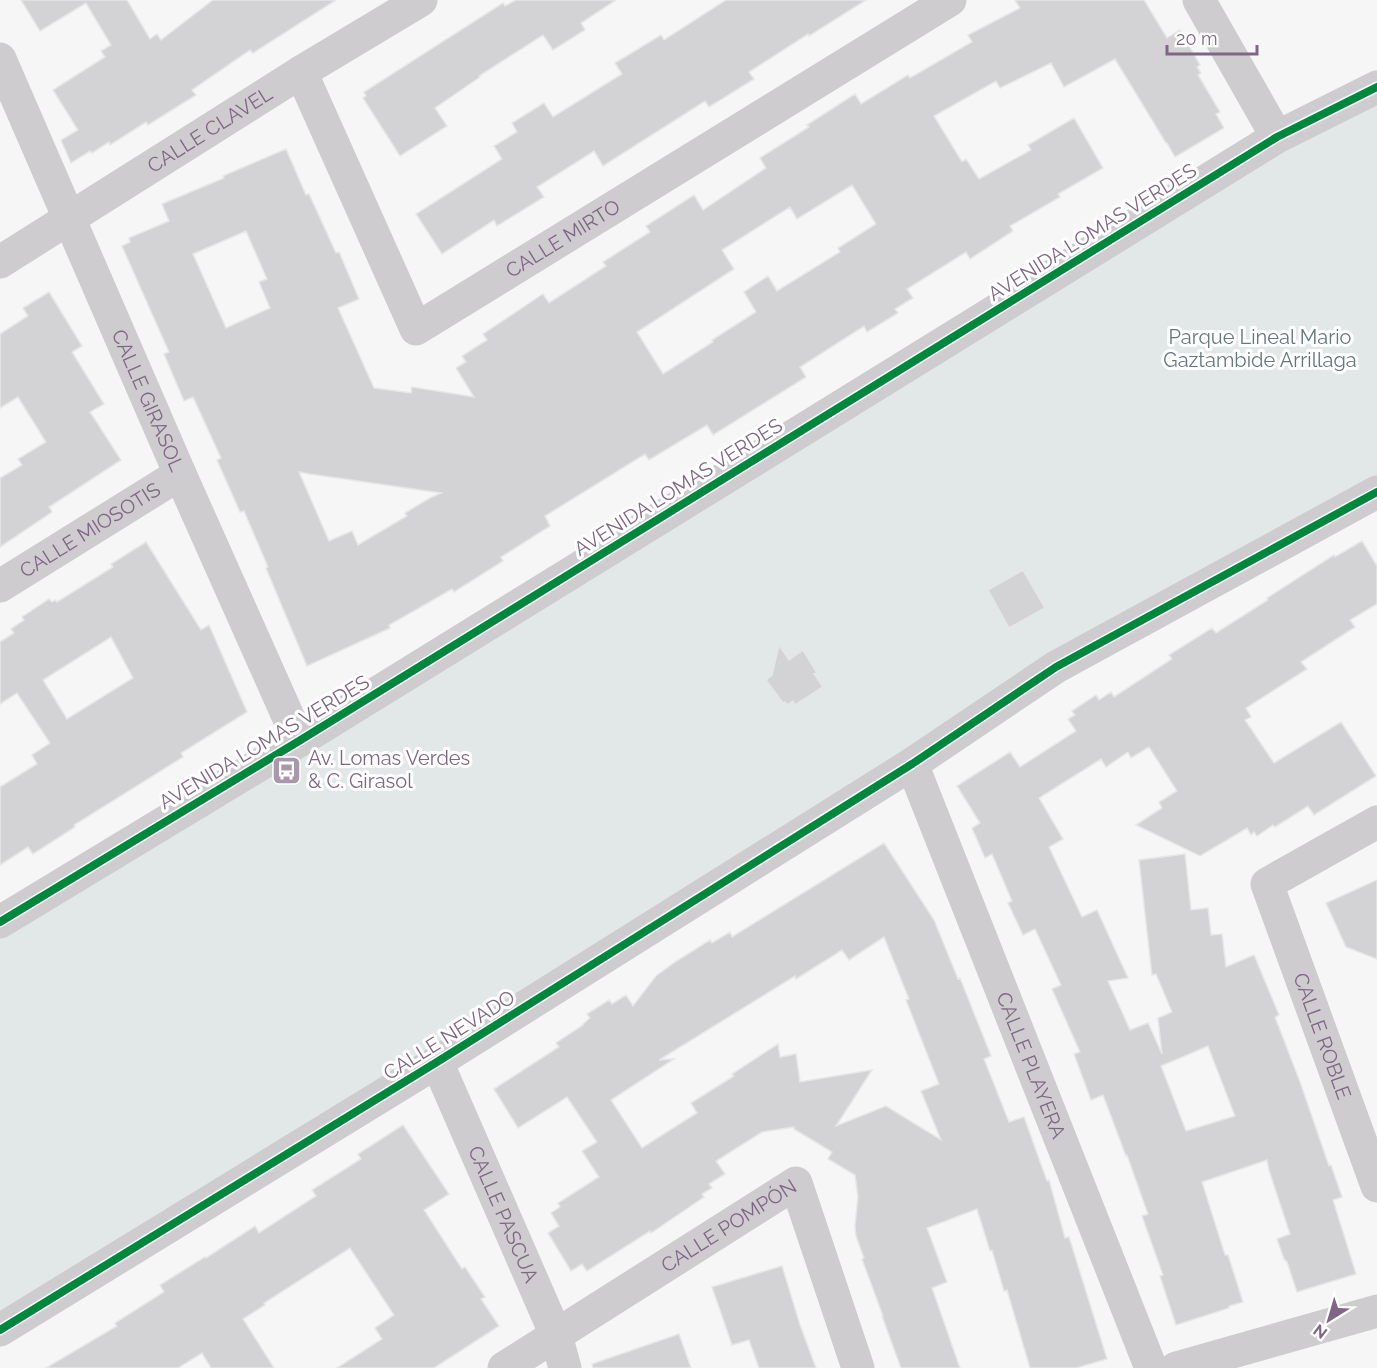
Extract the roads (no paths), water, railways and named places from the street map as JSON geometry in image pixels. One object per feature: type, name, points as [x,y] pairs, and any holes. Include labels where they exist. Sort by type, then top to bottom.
[{"type":"street","name":"CALLE CLAVEL","points":[[0,262],[301,72],[421,0]]},
{"type":"street","name":"CALLE MIRTO","points":[[301,72],[416,329],[950,0]]},
{"type":"street","points":[[1199,0],[1277,137]]},
{"type":"street","name":"CALLE GIRASOL","points":[[0,59],[299,741]]},
{"type":"street","name":"AVENIDA LOMAS VERDES","points":[[0,922],[299,741],[1277,137],[1377,87]]},
{"type":"street","name":"CALLE MIOSOTIS","points":[[0,586],[180,474]]},
{"type":"street","name":"CALLE NEVADO","points":[[0,1330],[437,1062],[912,764],[1056,667],[1377,492]]},
{"type":"street","name":"CALLE PLAYERA","points":[[912,764],[1151,1368]]},
{"type":"street","name":"CALLE ROBLE","points":[[1377,822],[1267,884],[1377,1186]]},
{"type":"street","name":"CALLE PASCUA","points":[[437,1062],[556,1335],[565,1368]]},
{"type":"street","name":"CALLE POMPÓN","points":[[556,1335],[796,1183],[858,1368]]},
{"type":"street","points":[[1176,1368],[1377,1311]]},
{"type":"street","points":[[504,1368],[556,1335]]},
{"type":"place","name":"Av. Lomas Verdes & C. Girasol","points":[[287,770]]},
{"type":"park label","name":"Parque Lineal Mario Gaztambide Arrillaga","points":[[1260,348]]}]
